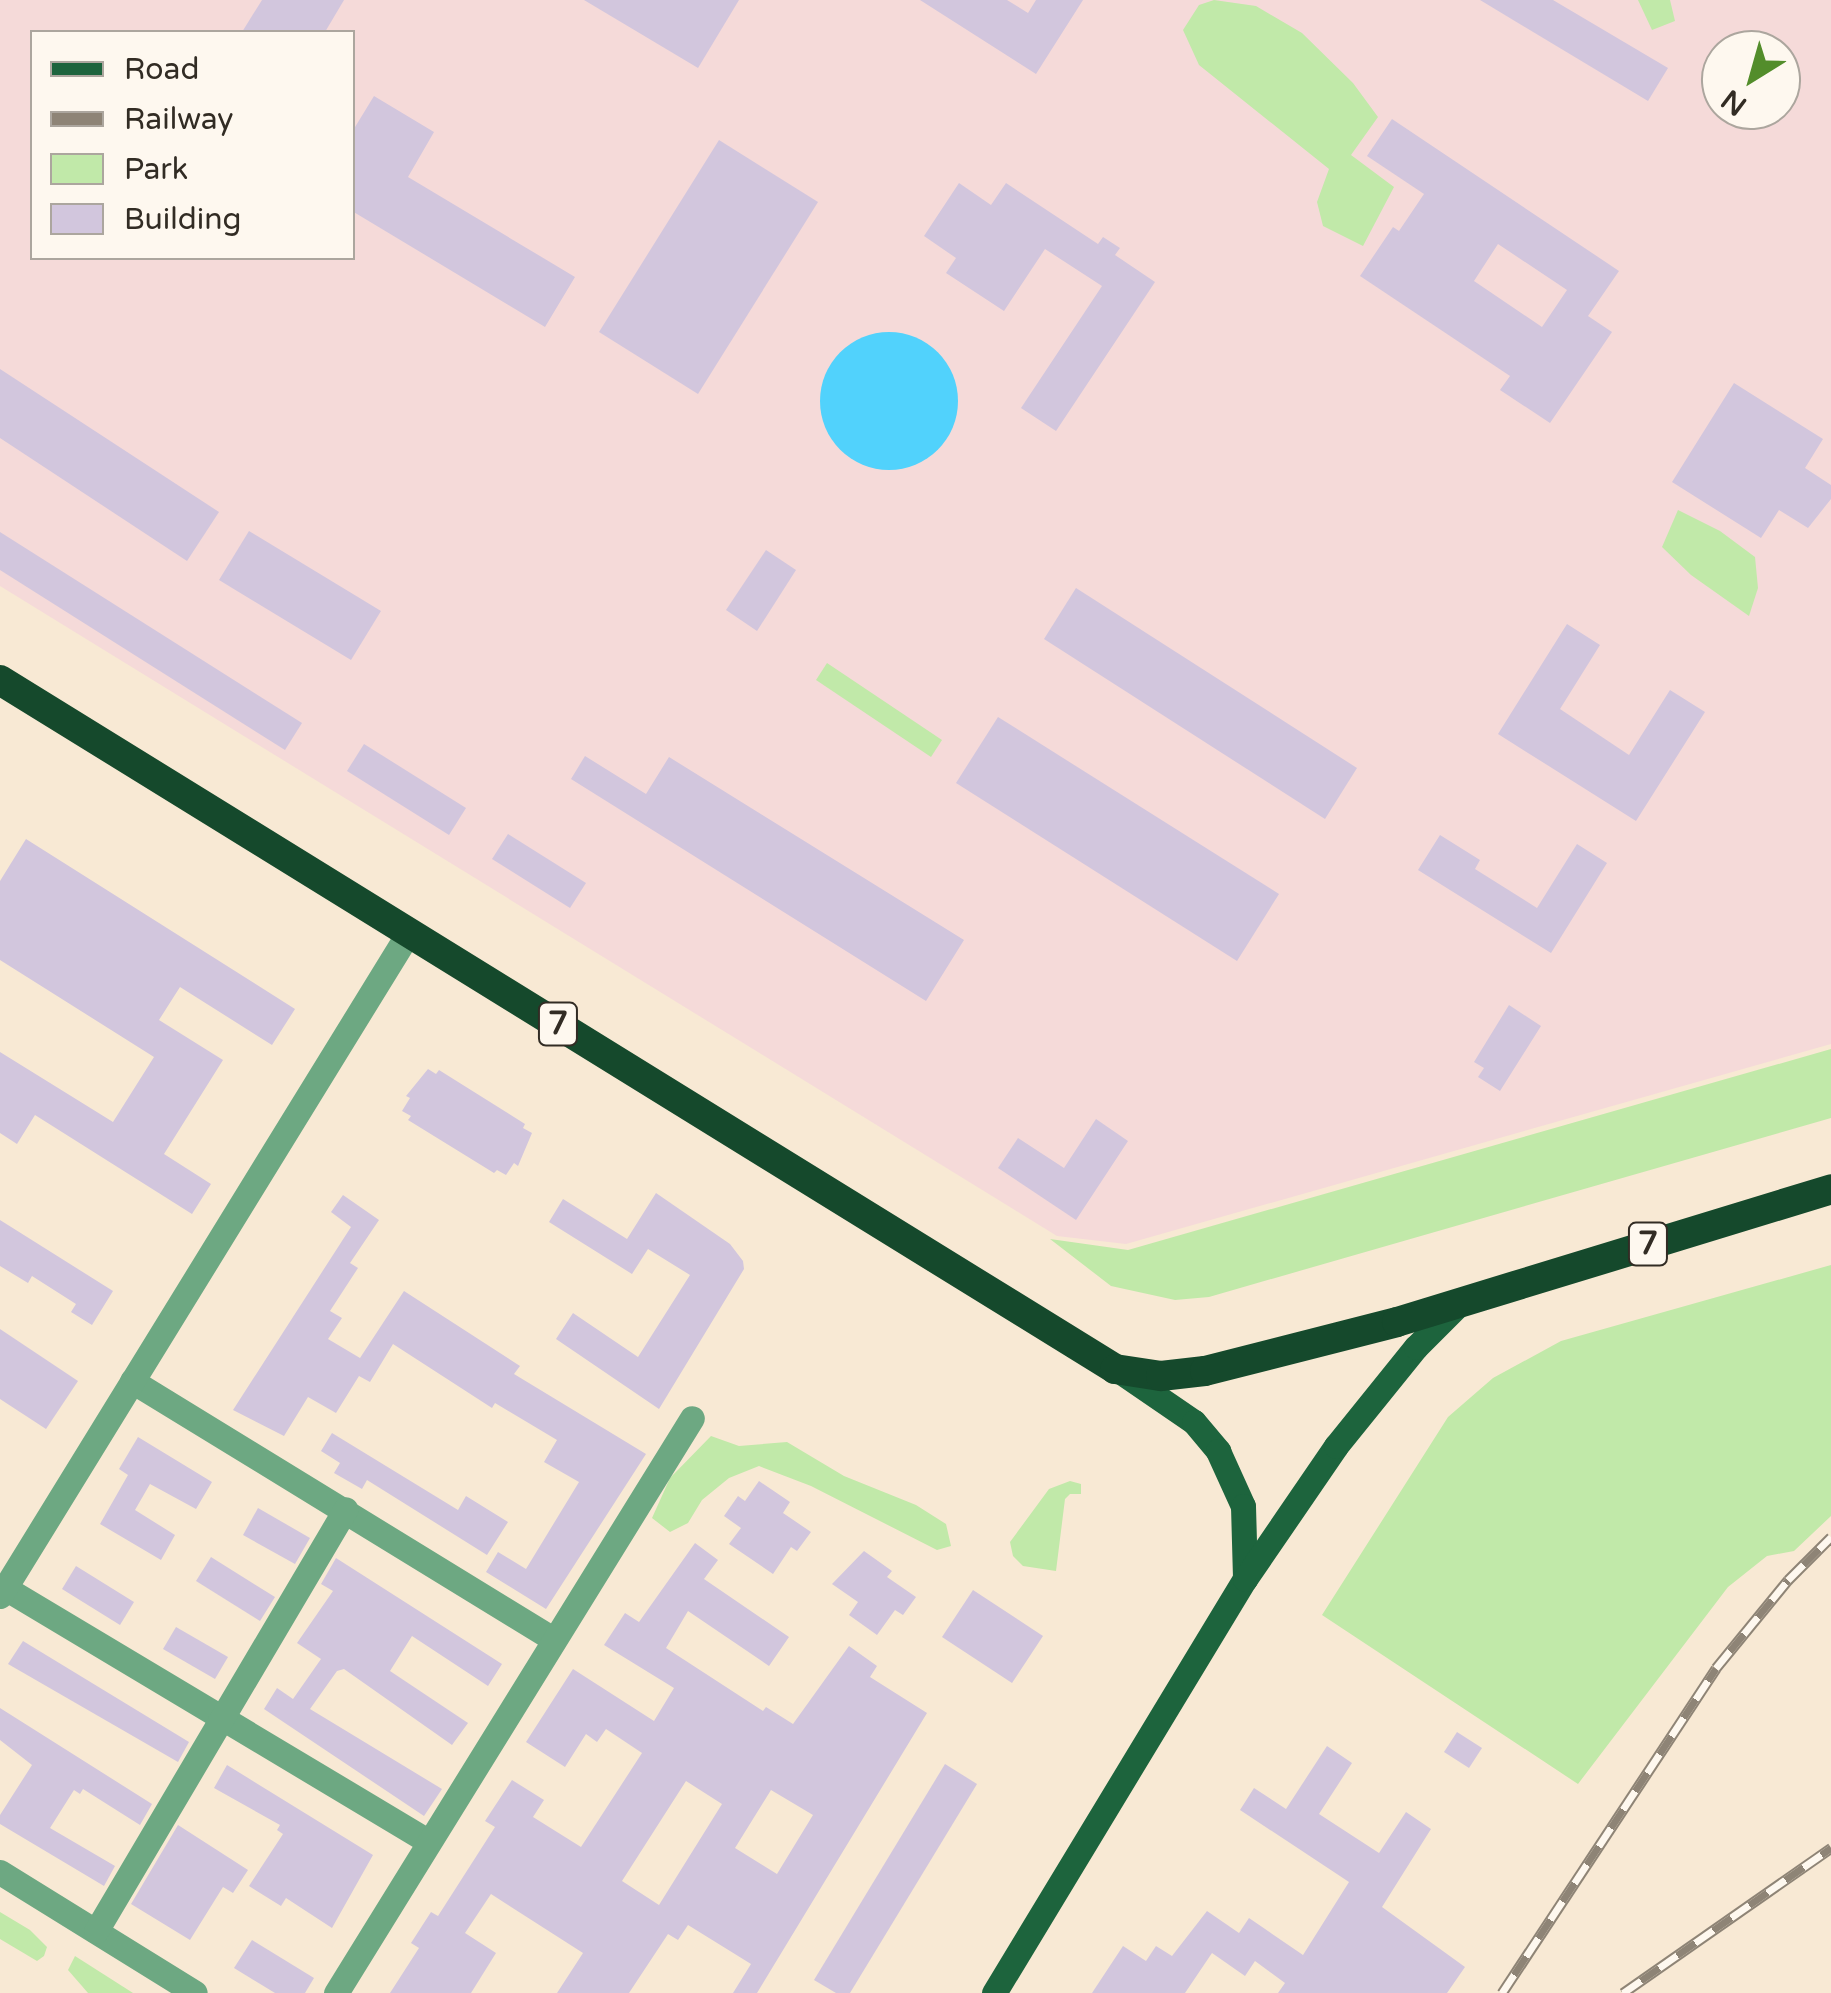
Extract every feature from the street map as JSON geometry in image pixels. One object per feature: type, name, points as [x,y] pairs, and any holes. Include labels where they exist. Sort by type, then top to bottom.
[{"type":"highway","name":"7","points":[[0,680],[1115,1368],[1161,1376],[1205,1371],[1397,1322],[1464,1298],[1831,1190]]},
{"type":"main road","points":[[994,1993],[1245,1579],[1336,1446],[1416,1347],[1464,1298]]},
{"type":"main road","points":[[1115,1368],[1194,1422],[1218,1451],[1243,1506],[1245,1579]]},
{"type":"street","points":[[409,932],[2,1592],[224,1716],[429,1842]]},
{"type":"street","points":[[132,1381],[554,1640]]},
{"type":"street","points":[[336,1993],[692,1418]]},
{"type":"street","points":[[96,1931],[346,1509]]},
{"type":"street","points":[[0,1872],[195,1993]]},
{"type":"shaded area","points":[[0,0],[1831,0],[1831,1044],[1126,1244],[1057,1236],[0,586]]},
{"type":"green space","points":[[1214,0],[1256,6],[1302,33],[1353,83],[1378,117],[1351,155],[1394,187],[1363,246],[1323,226],[1317,202],[1329,169],[1199,65],[1183,30],[1199,5]]},
{"type":"green space","points":[[1638,0],[1670,0],[1675,21],[1652,30]]},
{"type":"green space","points":[[1678,510],[1720,531],[1755,557],[1758,588],[1749,616],[1691,575],[1662,547]]},
{"type":"green space","points":[[827,663],[942,740],[931,757],[816,680]]},
{"type":"green space","points":[[1831,1049],[1831,1118],[1209,1297],[1175,1300],[1111,1286],[1050,1239],[1128,1250]]},
{"type":"green space","points":[[1831,1265],[1831,1516],[1794,1551],[1767,1556],[1728,1587],[1578,1784],[1322,1615],[1448,1417],[1493,1378],[1561,1341]]},
{"type":"green space","points":[[711,1436],[739,1446],[787,1442],[844,1476],[916,1505],[946,1524],[951,1546],[937,1550],[811,1486],[759,1466],[729,1478],[702,1500],[688,1523],[670,1532],[652,1518],[670,1478]]},
{"type":"green space","points":[[1070,1481],[1081,1484],[1081,1494],[1070,1494],[1065,1499],[1056,1571],[1023,1566],[1013,1556],[1010,1542],[1049,1489]]},
{"type":"green space","points":[[0,1912],[30,1930],[47,1947],[44,1956],[37,1961],[0,1939]]},
{"type":"green space","points":[[75,1956],[133,1993],[88,1993],[68,1970]]},
{"type":"water","points":[[889,332],[915,338],[937,353],[952,375],[958,401],[952,427],[937,449],[915,464],[889,470],[863,464],[841,449],[826,427],[820,401],[826,375],[841,353],[863,338]]},
{"type":"building","points":[[262,0],[344,0],[326,30],[243,30]]},
{"type":"building","points":[[584,0],[739,0],[698,68]]},
{"type":"building","points":[[920,0],[1007,0],[1028,13],[1036,0],[1083,0],[1036,74]]},
{"type":"building","points":[[1480,0],[1553,0],[1668,68],[1648,101]]},
{"type":"building","points":[[374,96],[434,132],[408,177],[575,277],[545,327],[355,213],[355,127]]},
{"type":"building","points":[[1392,119],[1619,271],[1588,316],[1612,332],[1550,423],[1500,390],[1510,376],[1360,276],[1393,227],[1399,231],[1424,194],[1367,156]],"holes":[[[1498,244],[1567,290],[1542,327],[1474,281]]]},
{"type":"building","points":[[719,140],[818,202],[698,394],[599,332]]},
{"type":"building","points":[[959,183],[991,205],[1006,183],[1098,244],[1103,237],[1120,248],[1115,255],[1155,282],[1056,431],[1021,408],[1102,286],[1045,249],[1004,311],[946,273],[956,258],[924,236]]},
{"type":"building","points":[[0,369],[219,512],[187,561],[0,438]]},
{"type":"building","points":[[1734,383],[1823,439],[1805,468],[1831,485],[1831,499],[1808,528],[1779,510],[1761,538],[1672,482]]},
{"type":"building","points":[[249,531],[381,611],[351,660],[219,580]]},
{"type":"building","points":[[0,532],[302,723],[285,750],[0,570]]},
{"type":"building","points":[[766,550],[796,570],[757,631],[726,610]]},
{"type":"building","points":[[1076,588],[1357,768],[1325,819],[1044,639]]},
{"type":"building","points":[[1567,624],[1600,645],[1560,709],[1629,755],[1670,690],[1705,712],[1636,821],[1498,734]]},
{"type":"building","points":[[998,717],[1279,894],[1237,961],[956,783]]},
{"type":"building","points":[[364,744],[466,808],[449,835],[347,771]]},
{"type":"building","points":[[585,756],[646,794],[669,757],[964,940],[926,1001],[571,779]]},
{"type":"building","points":[[508,834],[586,883],[570,908],[492,859]]},
{"type":"building","points":[[1440,835],[1480,860],[1475,869],[1537,908],[1577,844],[1607,863],[1551,953],[1418,870]]},
{"type":"building","points":[[26,839],[295,1009],[272,1045],[180,987],[159,1020],[223,1060],[164,1154],[211,1184],[192,1214],[35,1115],[17,1144],[0,1133],[0,1052],[113,1122],[154,1057],[0,960],[0,881]]},
{"type":"building","points":[[1509,1005],[1541,1026],[1500,1091],[1478,1077],[1484,1068],[1474,1062]]},
{"type":"building","points":[[428,1069],[436,1074],[439,1070],[525,1124],[523,1128],[532,1133],[518,1166],[514,1163],[506,1175],[497,1170],[494,1173],[408,1120],[411,1116],[402,1111],[410,1098],[406,1096]]},
{"type":"building","points":[[1096,1119],[1128,1141],[1076,1220],[998,1168],[1018,1138],[1064,1168]]},
{"type":"building","points":[[656,1193],[730,1244],[743,1261],[744,1269],[659,1409],[556,1339],[573,1313],[638,1357],[690,1275],[648,1249],[632,1274],[549,1222],[563,1199],[627,1239]]},
{"type":"building","points":[[343,1195],[379,1220],[350,1263],[358,1268],[330,1311],[342,1318],[328,1339],[360,1358],[404,1291],[520,1366],[514,1374],[646,1454],[546,1609],[486,1572],[498,1552],[526,1569],[579,1482],[544,1462],[557,1440],[495,1403],[492,1408],[393,1344],[370,1382],[359,1376],[336,1413],[308,1397],[284,1436],[233,1410],[351,1227],[331,1212]]},
{"type":"building","points":[[0,1220],[113,1291],[92,1325],[71,1312],[76,1304],[32,1276],[28,1283],[0,1266]]},
{"type":"building","points":[[0,1329],[78,1381],[46,1429],[0,1399]]},
{"type":"building","points":[[332,1433],[458,1510],[466,1496],[508,1522],[487,1555],[367,1480],[362,1489],[334,1473],[340,1463],[321,1451]]},
{"type":"building","points":[[138,1437],[212,1482],[196,1509],[150,1484],[135,1510],[175,1535],[161,1560],[100,1524],[128,1475],[119,1469]]},
{"type":"building","points":[[759,1481],[790,1502],[783,1513],[811,1532],[797,1551],[791,1547],[773,1574],[729,1544],[741,1528],[724,1516],[738,1496],[745,1501]]},
{"type":"building","points":[[258,1508],[310,1538],[295,1564],[243,1535]]},
{"type":"building","points":[[695,1543],[718,1560],[704,1579],[789,1637],[769,1666],[688,1611],[666,1648],[763,1711],[766,1707],[793,1724],[849,1646],[877,1666],[870,1677],[927,1713],[757,1993],[733,1993],[751,1964],[688,1925],[678,1940],[668,1934],[629,1993],[557,1993],[583,1953],[491,1894],[465,1933],[496,1953],[471,1993],[390,1993],[419,1948],[411,1943],[431,1912],[438,1916],[495,1827],[485,1821],[512,1780],[544,1800],[533,1817],[581,1847],[642,1753],[606,1729],[597,1742],[586,1734],[565,1767],[526,1742],[573,1669],[654,1721],[674,1688],[604,1645],[625,1613],[639,1622]],"holes":[[[686,1781],[722,1804],[659,1905],[622,1881]],[[771,1790],[813,1815],[777,1874],[735,1848]]]},
{"type":"building","points":[[864,1551],[892,1571],[887,1577],[916,1597],[903,1615],[895,1610],[877,1635],[849,1615],[858,1602],[832,1584]]},
{"type":"building","points":[[211,1557],[275,1597],[260,1621],[196,1581]]},
{"type":"building","points":[[336,1558],[502,1664],[488,1686],[412,1636],[390,1671],[468,1723],[452,1745],[344,1669],[337,1671],[310,1709],[442,1789],[424,1816],[264,1709],[277,1688],[293,1699],[321,1659],[297,1643],[333,1591],[321,1584]]},
{"type":"building","points":[[76,1566],[134,1602],[120,1625],[62,1589]]},
{"type":"building","points":[[973,1590],[1043,1636],[1012,1683],[942,1637]]},
{"type":"building","points":[[176,1627],[228,1657],[215,1679],[163,1649]]},
{"type":"building","points":[[23,1641],[189,1742],[178,1762],[8,1664]]},
{"type":"building","points":[[0,1708],[152,1804],[140,1825],[83,1789],[80,1794],[74,1790],[50,1828],[115,1866],[104,1886],[0,1824],[0,1815],[32,1765],[0,1740]]},
{"type":"building","points":[[1457,1732],[1482,1748],[1469,1768],[1444,1752]]},
{"type":"building","points":[[1327,1746],[1352,1763],[1319,1814],[1379,1853],[1406,1812],[1431,1829],[1382,1907],[1465,1967],[1447,1993],[1278,1993],[1285,1983],[1255,1961],[1245,1976],[1212,1953],[1185,1993],[1092,1993],[1123,1946],[1146,1961],[1156,1946],[1172,1956],[1207,1911],[1239,1933],[1249,1918],[1303,1955],[1349,1882],[1240,1810],[1254,1788],[1286,1809]]},
{"type":"building","points":[[945,1764],[977,1784],[850,1993],[836,1993],[814,1980]]},
{"type":"building","points":[[227,1765],[373,1855],[332,1928],[286,1898],[281,1906],[249,1886],[283,1834],[277,1830],[280,1825],[214,1788]]},
{"type":"building","points":[[178,1825],[248,1870],[233,1893],[223,1887],[190,1940],[131,1904]]},
{"type":"building","points":[[252,1940],[314,1978],[305,1993],[275,1993],[234,1968]]},
{"type":"railway","points":[[1502,1993],[1716,1668],[1788,1580],[1831,1537]]},
{"type":"railway","points":[[1623,1993],[1831,1848]]}]
